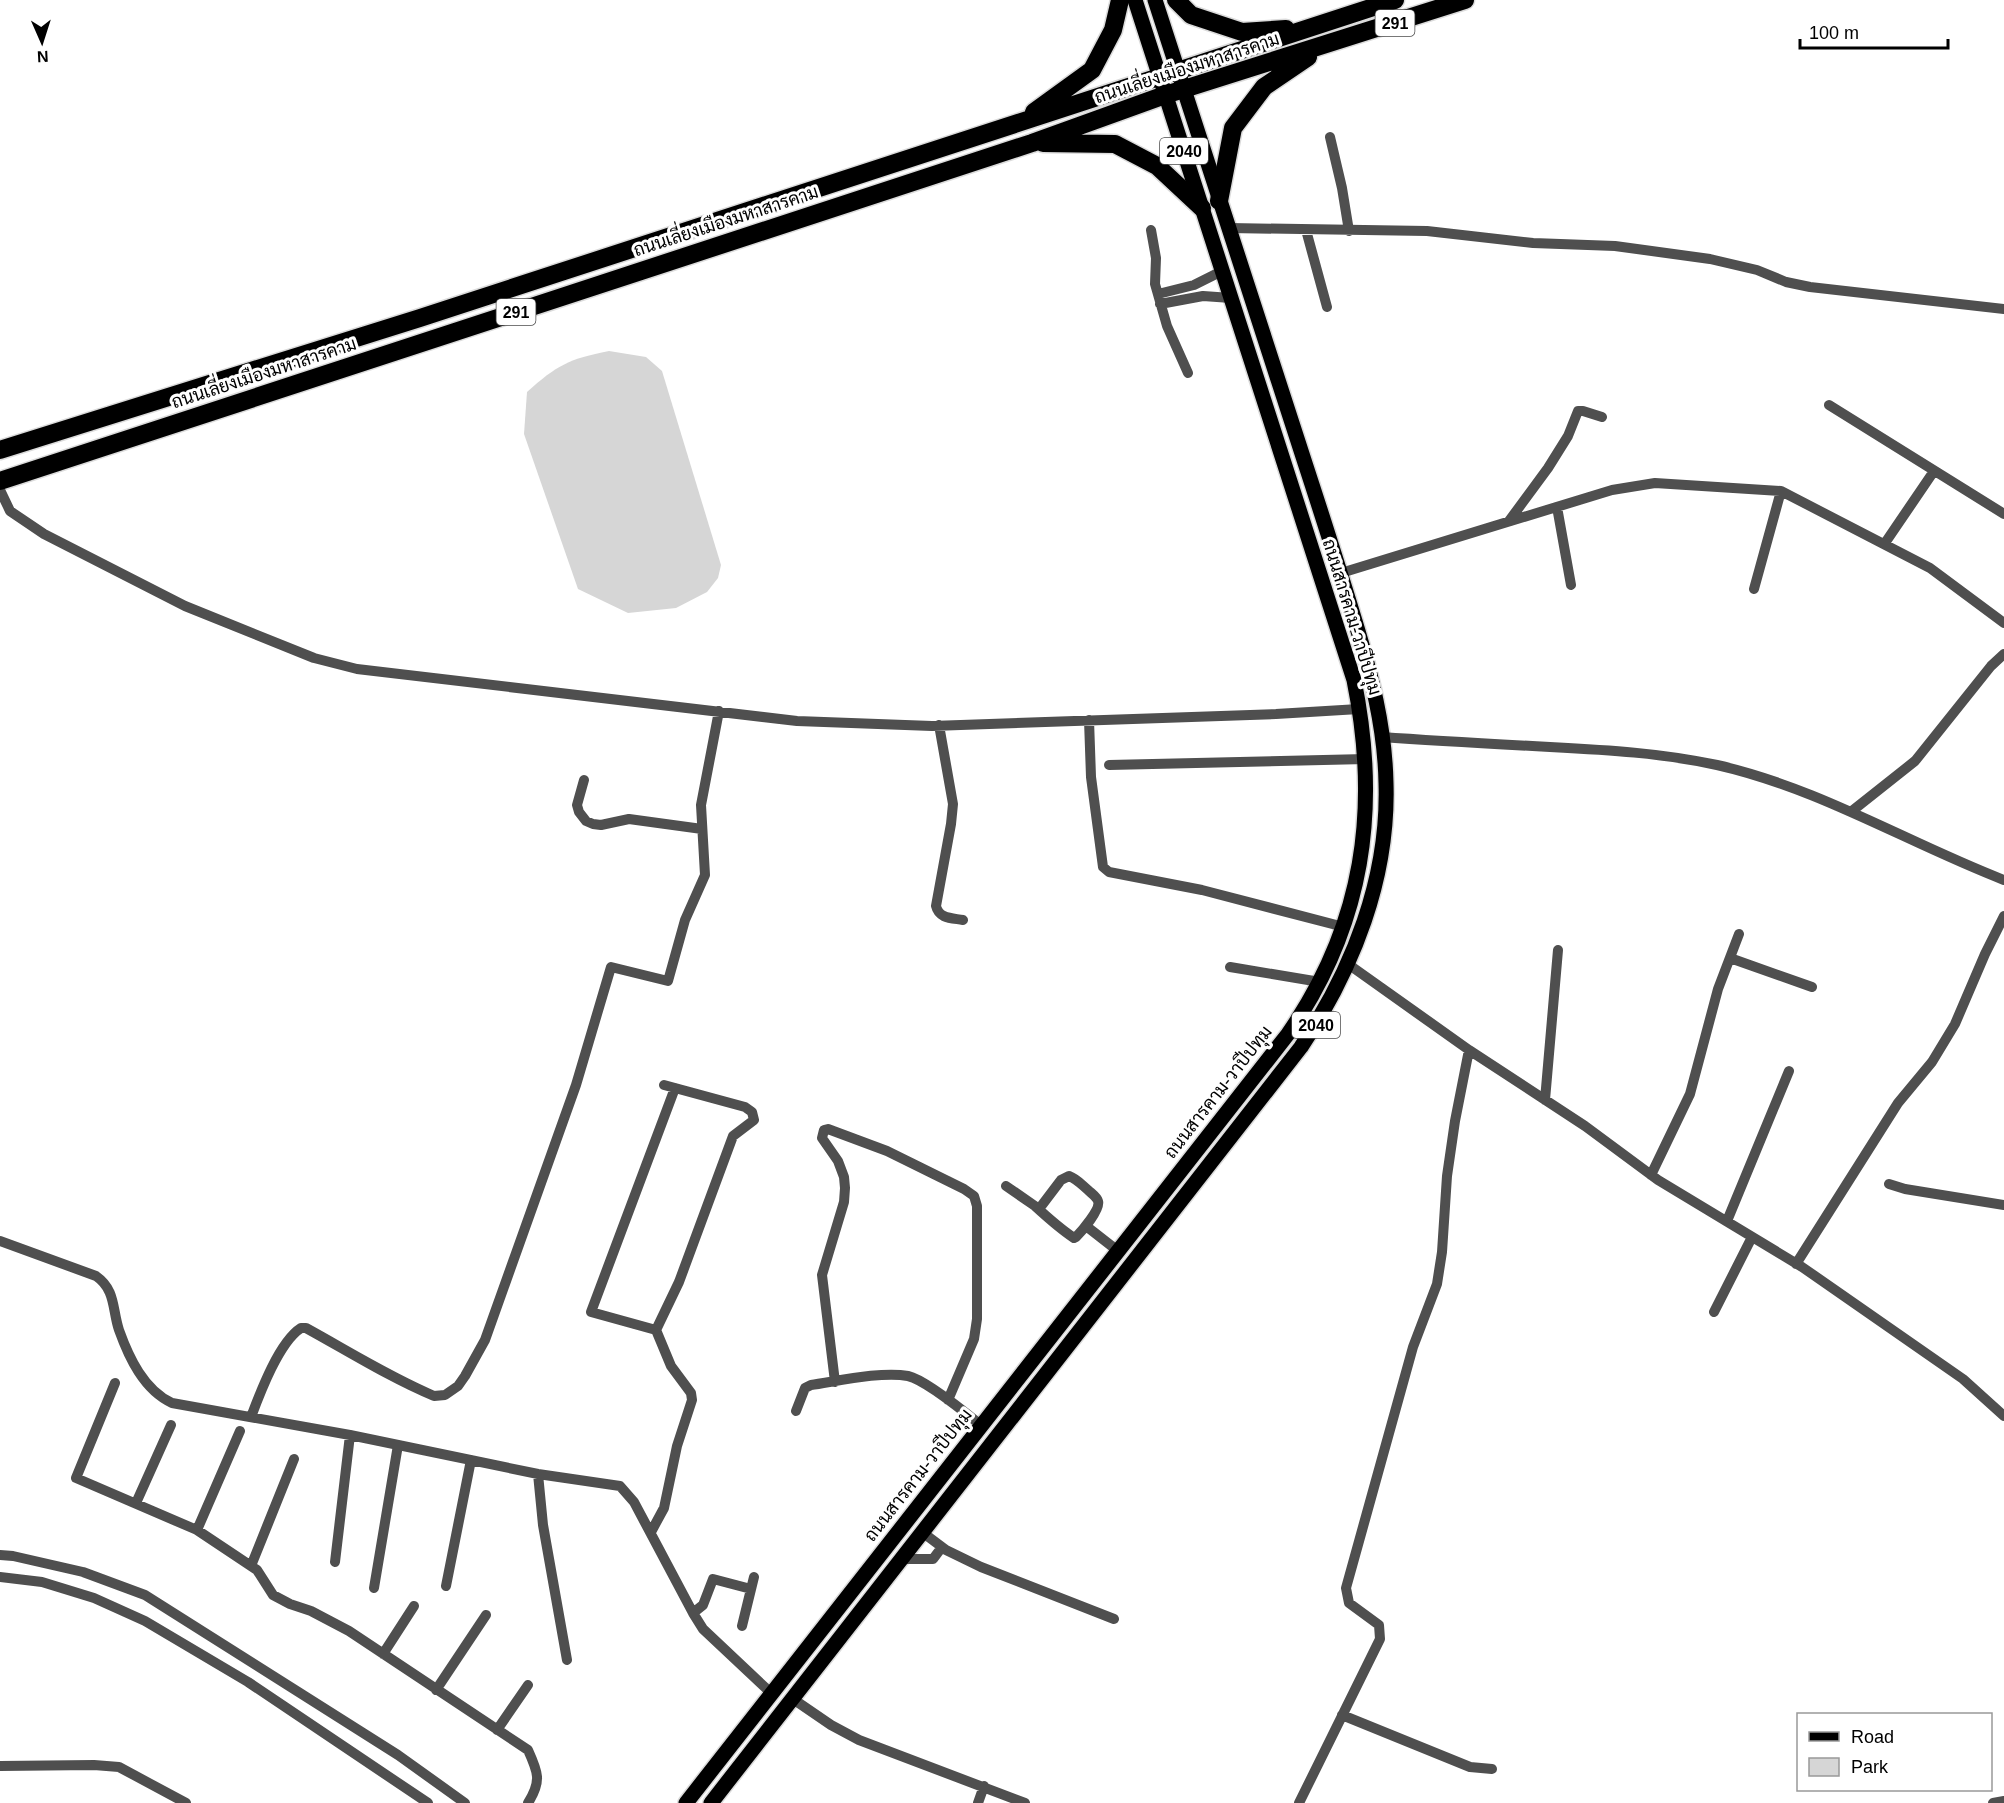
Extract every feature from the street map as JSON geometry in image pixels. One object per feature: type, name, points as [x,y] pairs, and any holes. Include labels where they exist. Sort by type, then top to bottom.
[{"type":"highway","points":[[1020,122],[1092,70],[1113,30],[1120,0]]},
{"type":"highway","points":[[1176,0],[1191,15],[1242,32],[1314,27]]},
{"type":"highway","name":"ถนนเลี่ยงเมืองมหาสารคาม","points":[[0,450],[428,315],[1395,0]]},
{"type":"highway","name":"ถนนเลี่ยงเมืองมหาสารคาม","points":[[0,481],[1032,143],[1165,95],[1465,0]]},
{"type":"highway","points":[[1219,201],[1233,128],[1264,87],[1324,46]]},
{"type":"highway","points":[[1032,143],[1115,144],[1157,166],[1202,208]]},
{"type":"main road","name":"ถนนสารคาม-วาปีปทุม","points":[[686,1803],[1288,1034],[1307,1007],[1344,927],[1359,866],[1366,795],[1366,759],[1354,680],[1135,0]]},
{"type":"main road","name":"ถนนสารคาม-วาปีปทุม","points":[[711,1803],[1301,1047],[1321,1018],[1348,964],[1365,920],[1378,868],[1385,820],[1386,783],[1382,737],[1371,676],[1341,573],[1155,0]]},
{"type":"main road","points":[[1294,492],[1313,486]]},
{"type":"main road","points":[[1067,1316],[1082,1328]]},
{"type":"street","points":[[1330,137],[1342,188],[1348,231]]},
{"type":"street","points":[[1229,228],[1427,231],[1533,243],[1615,246],[1710,259],[1757,270],[1786,282],[1810,288],[2004,309]]},
{"type":"street","points":[[1150,230],[1156,258],[1155,284],[1167,326],[1188,373]]},
{"type":"street","points":[[1306,230],[1327,307]]},
{"type":"street","points":[[1159,299],[1222,271]]},
{"type":"street","points":[[1159,299],[1203,296],[1231,298]]},
{"type":"street","points":[[1829,405],[2004,514]]},
{"type":"street","points":[[1509,521],[1548,468],[1568,436],[1578,411],[1602,417]]},
{"type":"street","points":[[1885,543],[1934,471]]},
{"type":"street","points":[[1341,573],[1612,490],[1655,483],[1780,491],[1930,568],[2004,623]]},
{"type":"street","points":[[0,490],[10,511],[44,534],[185,606],[314,658],[357,669],[797,721],[939,725],[1276,714],[1359,709]]},
{"type":"street","points":[[1754,590],[1780,491]]},
{"type":"street","points":[[1557,507],[1571,585]]},
{"type":"street","points":[[1852,812],[1915,761],[1991,666],[2004,654]]},
{"type":"street","points":[[250,1417],[270,1370],[290,1337],[301,1328],[306,1328],[339,1346],[375,1369],[434,1396],[441,1396],[452,1391],[465,1376],[484,1340],[524,1232],[576,1085],[611,967],[669,981],[685,920],[705,875],[701,805],[719,711]]},
{"type":"street","points":[[1089,720],[1091,777],[1103,867],[1109,872],[1202,890],[1344,927]]},
{"type":"street","points":[[939,725],[953,804],[936,906],[937,912],[942,916],[963,920]]},
{"type":"street","points":[[1382,737],[1640,752],[1718,765],[1777,782],[1852,812],[1962,864],[2004,880]]},
{"type":"street","points":[[1109,765],[1366,759]]},
{"type":"street","points":[[584,780],[578,805],[579,812],[586,821],[593,824],[601,825],[629,819],[702,829]]},
{"type":"street","points":[[1796,1264],[1898,1103],[1932,1062],[1955,1024],[2004,916]]},
{"type":"street","points":[[1651,1175],[1690,1094],[1718,989],[1739,934]]},
{"type":"street","points":[[1545,1100],[1558,950]]},
{"type":"street","points":[[1730,958],[1812,987]]},
{"type":"street","points":[[1348,964],[1469,1050],[1585,1126],[1651,1175],[1796,1264],[1963,1379],[2004,1416]]},
{"type":"street","points":[[1230,967],[1320,982]]},
{"type":"street","points":[[1299,1803],[1380,1640],[1379,1625],[1349,1603],[1346,1588],[1413,1347],[1437,1284],[1455,1121],[1469,1050]]},
{"type":"street","points":[[1727,1221],[1789,1071]]},
{"type":"street","points":[[651,1532],[664,1508],[677,1446],[692,1400],[691,1393],[671,1366],[656,1330],[679,1282],[733,1136],[754,1120],[752,1112],[746,1107],[669,1087],[591,1312],[656,1330]]},
{"type":"street","points":[[835,1382],[822,1275],[844,1202],[845,1188],[838,1161],[822,1138],[824,1130],[828,1129],[887,1151],[964,1189],[975,1197],[977,1206],[977,1292],[974,1340],[948,1400]]},
{"type":"street","points":[[1006,1186],[1074,1238],[1086,1226],[1098,1208],[1098,1201],[1072,1176],[1061,1180],[1039,1209]]},
{"type":"street","points":[[1889,1184],[1905,1189],[2004,1205]]},
{"type":"street","points":[[1086,1226],[1118,1251]]},
{"type":"street","points":[[1714,1312],[1752,1237]]},
{"type":"street","points":[[0,1241],[96,1276],[105,1283],[110,1291],[118,1329],[135,1368],[163,1399],[172,1403],[350,1435],[538,1474],[620,1486],[634,1502],[703,1629],[772,1694]]},
{"type":"street","points":[[796,1411],[805,1388],[811,1385],[864,1377],[910,1376],[948,1400],[982,1426]]},
{"type":"street","points":[[115,1383],[76,1478],[197,1530],[257,1570],[273,1595],[311,1611],[349,1631],[528,1750],[538,1772],[528,1803]]},
{"type":"street","points":[[136,1503],[171,1425]]},
{"type":"street","points":[[197,1530],[240,1431]]},
{"type":"street","points":[[334,1562],[350,1435]]},
{"type":"street","points":[[374,1588],[398,1445]]},
{"type":"street","points":[[250,1566],[294,1459]]},
{"type":"street","points":[[446,1586],[471,1460]]},
{"type":"street","points":[[538,1474],[543,1525],[567,1660]]},
{"type":"street","points":[[922,1532],[942,1548],[981,1567],[1114,1619]]},
{"type":"street","points":[[902,1559],[933,1559],[942,1548]]},
{"type":"street","points":[[0,1555],[83,1572],[145,1595],[398,1755],[465,1803]]},
{"type":"street","points":[[0,1577],[42,1582],[94,1598],[146,1621],[248,1682],[428,1803]]},
{"type":"street","points":[[742,1626],[753,1577]]},
{"type":"street","points":[[693,1613],[704,1605],[713,1579],[750,1589]]},
{"type":"street","points":[[383,1654],[414,1606]]},
{"type":"street","points":[[436,1690],[486,1615]]},
{"type":"street","points":[[497,1730],[528,1685]]},
{"type":"street","points":[[790,1702],[859,1740],[1025,1803]]},
{"type":"street","points":[[1342,1715],[1470,1767],[1492,1769]]},
{"type":"street","points":[[0,1767],[94,1765],[119,1767],[186,1803]]},
{"type":"street","points":[[978,1803],[984,1786]]},
{"type":"street","points":[[1993,1803],[2004,1801]]},
{"type":"green space","points":[[609,351],[646,357],[662,371],[721,565],[718,578],[707,592],[676,608],[628,613],[578,589],[524,434],[527,392],[564,364]]}]
